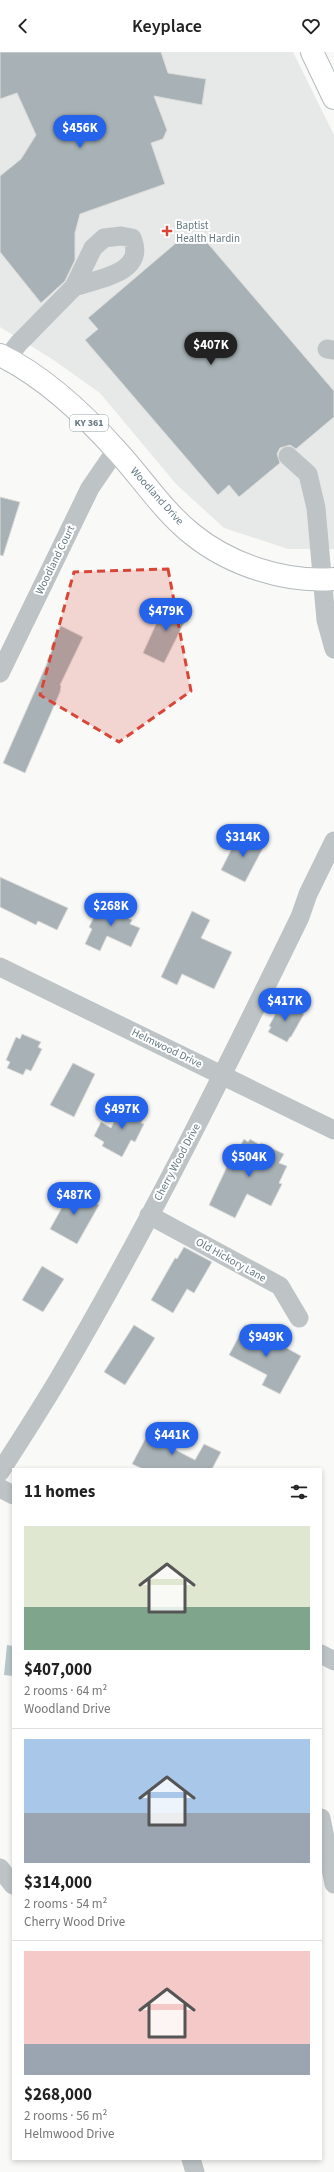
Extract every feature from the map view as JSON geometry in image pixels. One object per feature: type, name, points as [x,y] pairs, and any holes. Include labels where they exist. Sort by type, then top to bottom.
[{"type":"main road","points":[[312,52],[334,98]]},
{"type":"main road","name":"Woodland Drive","points":[[4,357],[64,398],[116,450],[177,520],[192,534],[211,548],[248,565],[299,579],[328,580]]},
{"type":"street","points":[[4,357],[19,344],[74,287]]},
{"type":"street","name":"Woodland Court","points":[[0,673],[90,488],[116,450]]},
{"type":"street","points":[[288,456],[308,474],[316,508],[328,580],[326,620],[334,649]]},
{"type":"street","name":"Cherry Wood Drive","points":[[0,1472],[59,1378],[149,1215],[223,1074],[300,918],[308,894],[334,841]]},
{"type":"street","name":"Helmwood Drive","points":[[0,967],[223,1074],[334,1130]]},
{"type":"street","name":"Old Hickory Lane","points":[[149,1215],[280,1286],[298,1318]]},
{"type":"street","points":[[0,1488],[12,1494]]},
{"type":"street","points":[[322,1655],[334,1661]]},
{"type":"street","points":[[322,1823],[334,1884]]},
{"type":"street","points":[[0,1868],[12,1883]]},
{"type":"street","points":[[191,2160],[195,2172]]},
{"type":"highlighted area","points":[[168,569],[191,691],[119,742],[40,695],[74,572]]},
{"type":"shaded area","name":"Baptist Health Hardin","points":[[0,52],[293,52],[334,135],[334,549],[288,549],[224,528],[176,484],[100,393],[52,359],[0,327]]},
{"type":"shaded area","points":[[7,1645],[12,1646],[12,1676],[4,1675]]},
{"type":"building","points":[[0,52],[161,52],[168,73],[206,79],[202,105],[154,96],[167,130],[163,139],[151,143],[165,184],[80,214],[75,233],[75,260],[65,281],[41,303],[0,252],[0,176],[21,159],[36,135],[17,93],[0,99]]},
{"type":"building","points":[[193,234],[201,243],[205,240],[334,391],[334,417],[296,449],[290,445],[280,448],[277,454],[280,463],[239,497],[229,485],[218,495],[85,340],[98,329],[88,318],[183,237],[186,240]]},
{"type":"building","points":[[0,497],[20,502],[3,556],[0,555]]},
{"type":"building","points":[[166,602],[189,613],[164,663],[143,653]]},
{"type":"building","points":[[61,626],[83,637],[60,685],[60,692],[25,773],[3,763],[48,661],[53,648],[51,647]]},
{"type":"building","points":[[242,835],[264,846],[245,882],[221,870],[234,844],[237,846]]},
{"type":"building","points":[[0,877],[68,908],[57,930],[38,921],[36,925],[0,907]]},
{"type":"building","points":[[111,901],[127,908],[123,916],[132,920],[130,924],[140,928],[131,947],[107,936],[100,951],[85,944],[92,929],[89,927],[100,905],[107,909]]},
{"type":"building","points":[[192,911],[210,920],[201,938],[232,952],[214,989],[182,974],[177,985],[161,977]]},
{"type":"building","points":[[282,1002],[304,1014],[287,1042],[268,1032],[271,1027],[269,1026]]},
{"type":"building","points":[[22,1034],[41,1042],[38,1047],[42,1049],[31,1071],[26,1069],[23,1075],[7,1068],[10,1062],[6,1060],[16,1037],[20,1039]]},
{"type":"building","points":[[73,1063],[95,1074],[74,1117],[50,1105]]},
{"type":"building","points":[[124,1102],[146,1113],[141,1123],[144,1124],[135,1142],[131,1140],[122,1157],[102,1146],[104,1142],[94,1136],[101,1122],[111,1128]]},
{"type":"building","points":[[244,1139],[248,1142],[250,1139],[260,1145],[261,1143],[284,1154],[279,1163],[287,1166],[279,1183],[282,1184],[271,1206],[247,1194],[235,1218],[209,1205],[232,1156],[234,1157]]},
{"type":"building","points":[[67,1188],[99,1205],[77,1244],[50,1229],[64,1204],[60,1202]]},
{"type":"building","points":[[184,1247],[212,1262],[194,1293],[187,1289],[173,1313],[151,1300],[175,1258],[177,1259]]},
{"type":"building","points":[[42,1266],[64,1279],[43,1312],[22,1300]]},
{"type":"building","points":[[134,1325],[155,1338],[125,1385],[104,1372]]},
{"type":"building","points":[[245,1325],[301,1356],[280,1394],[262,1385],[267,1375],[229,1355]]},
{"type":"building","points":[[149,1432],[170,1442],[168,1446],[195,1460],[204,1444],[221,1452],[213,1468],[141,1468],[132,1464]]},
{"type":"place","name":"Baptist Health Hardin","points":[[167,231]]}]
